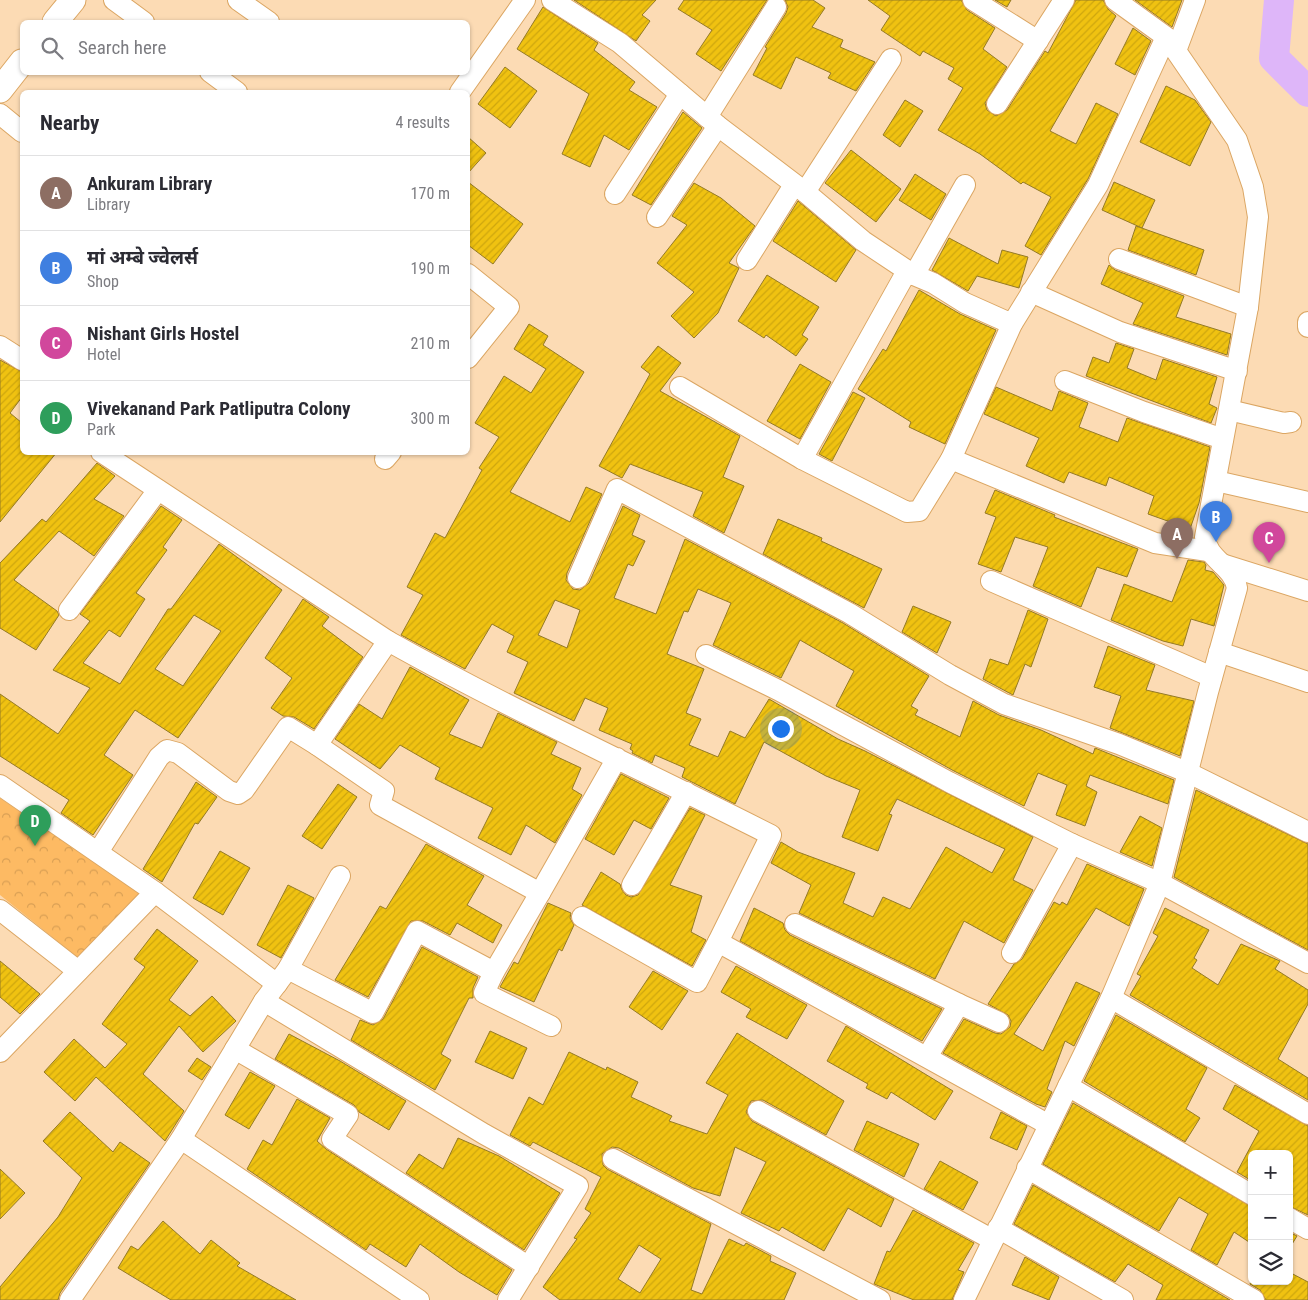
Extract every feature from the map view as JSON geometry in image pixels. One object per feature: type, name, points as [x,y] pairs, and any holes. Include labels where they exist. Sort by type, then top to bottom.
[{"type":"street","points":[[57,20],[73,0]]},
{"type":"street","points":[[114,0],[141,20]]},
{"type":"street","points":[[238,0],[266,20]]},
{"type":"street","points":[[461,90],[525,0]]},
{"type":"street","points":[[552,0],[620,43],[712,121],[800,189],[863,241],[910,273],[933,283],[965,303],[1012,324]]},
{"type":"street","points":[[973,0],[1038,41]]},
{"type":"street","points":[[997,104],[1064,0]]},
{"type":"street","points":[[964,1300],[1111,998],[1160,883],[1189,774],[1218,652],[1237,588],[1235,579],[1215,558],[1205,537],[1248,307],[1258,217],[1253,187],[1237,140],[1212,102],[1179,58],[1172,41],[1115,0]]},
{"type":"street","points":[[680,387],[802,459],[915,513],[922,507],[951,459],[1012,324],[1098,185],[1195,0]]},
{"type":"street","points":[[657,217],[776,7]]},
{"type":"street","points":[[747,260],[800,189],[891,59]]},
{"type":"street","points":[[0,90],[20,65]]},
{"type":"street","points":[[214,75],[234,90]]},
{"type":"street","points":[[615,194],[680,94]]},
{"type":"street","points":[[0,114],[20,130]]},
{"type":"street","points":[[802,459],[910,273],[964,185]]},
{"type":"street","points":[[1119,259],[1248,307]]},
{"type":"street","points":[[470,276],[509,307],[470,356]]},
{"type":"street","points":[[1031,292],[1120,332],[1237,371]]},
{"type":"street","points":[[1308,322],[1308,327]]},
{"type":"street","points":[[0,346],[20,359]]},
{"type":"street","points":[[1065,380],[1144,412],[1223,439]]},
{"type":"street","points":[[1229,410],[1284,423],[1291,422]]},
{"type":"street","points":[[106,455],[388,642],[475,690],[771,835],[698,982],[582,917]]},
{"type":"street","points":[[951,459],[1155,543],[1215,558],[1308,591]]},
{"type":"street","points":[[1216,482],[1308,502]]},
{"type":"street","points":[[578,578],[617,489],[849,613],[950,675],[1004,704],[1118,744],[1189,774],[1308,832]]},
{"type":"street","points":[[69,610],[158,490]]},
{"type":"street","points":[[991,582],[1212,677]]},
{"type":"street","points":[[317,745],[388,642]]},
{"type":"street","points":[[1218,652],[1308,682]]},
{"type":"street","points":[[706,655],[778,690],[949,782],[1072,844],[1160,883],[1308,963]]},
{"type":"street","points":[[98,852],[164,751],[170,750],[178,753],[229,791],[238,794],[244,790],[288,727],[384,791],[380,804],[540,893]]},
{"type":"street","points":[[551,1026],[484,993],[494,972],[617,758]]},
{"type":"street","points":[[0,785],[155,892],[283,977],[373,1013],[417,931],[494,972]]},
{"type":"street","points":[[632,885],[686,792]]},
{"type":"street","points":[[1012,952],[1072,844]]},
{"type":"street","points":[[70,1300],[181,1139],[264,1001],[283,977],[340,876]]},
{"type":"street","points":[[0,1052],[155,892]]},
{"type":"street","points":[[0,910],[78,971]]},
{"type":"street","points":[[795,924],[999,1022]]},
{"type":"street","points":[[718,942],[1048,1125]]},
{"type":"street","points":[[1111,998],[1308,1114]]},
{"type":"street","points":[[264,1001],[484,1134],[578,1186],[508,1300]]},
{"type":"street","points":[[927,1057],[959,1004]]},
{"type":"street","points":[[235,1050],[348,1115],[332,1139],[528,1267]]},
{"type":"street","points":[[1068,1086],[1248,1193]]},
{"type":"street","points":[[758,1111],[1123,1300]]},
{"type":"street","points":[[181,1139],[418,1300]]},
{"type":"street","points":[[614,1159],[880,1300]]},
{"type":"street","points":[[1027,1168],[1254,1300]]},
{"type":"street","points":[[1293,1220],[1308,1229]]},
{"type":"green space","points":[[0,798],[140,893],[77,957],[0,895]]},
{"type":"building","points":[[574,0],[656,0],[642,15],[650,21],[636,41]]},
{"type":"building","points":[[684,0],[767,0],[721,71],[696,54],[712,30],[678,9]]},
{"type":"building","points":[[785,0],[813,0],[825,8],[812,27],[843,40],[840,47],[875,62],[856,91],[828,78],[831,73],[796,57],[781,89],[753,75],[767,48],[765,47],[786,13],[788,7]]},
{"type":"building","points":[[868,0],[961,0],[967,10],[995,28],[983,49],[1007,67],[985,103],[987,110],[996,116],[1007,110],[1045,51],[1048,53],[1076,0],[1103,0],[1108,9],[1116,16],[1050,131],[1076,144],[1096,103],[1118,114],[1088,179],[1041,255],[1025,246],[1051,197],[1023,182],[1021,184],[980,154],[938,130],[963,88],[948,79],[954,68],[923,51],[920,56],[881,30],[890,16]]},
{"type":"building","points":[[995,0],[1011,0],[1007,7]]},
{"type":"building","points":[[1135,0],[1182,0],[1172,27]]},
{"type":"building","points":[[543,7],[598,43],[594,50],[635,82],[629,90],[657,107],[629,150],[604,135],[590,167],[562,154],[589,94],[517,49]]},
{"type":"building","points":[[1133,28],[1151,41],[1135,75],[1115,64]]},
{"type":"building","points":[[505,67],[537,91],[510,128],[478,104]]},
{"type":"building","points":[[1166,86],[1195,100],[1211,122],[1190,166],[1140,142]]},
{"type":"building","points":[[905,100],[923,111],[900,147],[883,135]]},
{"type":"building","points":[[683,112],[702,128],[651,205],[632,195]]},
{"type":"building","points":[[470,139],[486,153],[470,171]]},
{"type":"building","points":[[851,150],[901,189],[876,222],[825,183]]},
{"type":"building","points":[[915,174],[946,194],[931,220],[899,200]]},
{"type":"building","points":[[1114,182],[1155,200],[1142,228],[1102,210]]},
{"type":"building","points":[[694,183],[721,198],[755,226],[729,263],[739,268],[718,313],[694,338],[671,316],[694,292],[657,263],[687,225],[672,216]]},
{"type":"building","points":[[470,184],[523,224],[493,264],[470,247]]},
{"type":"building","points":[[798,201],[856,250],[836,282],[773,241]]},
{"type":"building","points":[[1136,226],[1204,250],[1196,275],[1128,250]]},
{"type":"building","points":[[949,238],[998,264],[1002,250],[1028,257],[1019,288],[977,276],[968,291],[932,270]]},
{"type":"building","points":[[1109,265],[1115,270],[1184,296],[1176,317],[1231,334],[1227,355],[1133,324],[1143,303],[1101,284]]},
{"type":"building","points":[[767,275],[819,307],[802,335],[808,339],[796,356],[766,335],[764,338],[738,321]]},
{"type":"building","points":[[919,290],[960,314],[996,330],[945,444],[909,427],[911,422],[858,389],[883,349],[886,351]]},
{"type":"building","points":[[529,324],[548,336],[543,345],[584,372],[510,492],[570,522],[586,487],[602,494],[567,573],[566,580],[573,589],[580,590],[589,583],[623,506],[640,515],[632,535],[645,541],[633,566],[628,564],[614,598],[656,614],[685,539],[843,623],[929,676],[911,706],[918,710],[915,715],[960,737],[973,701],[999,715],[1041,730],[1093,754],[1095,748],[1174,780],[1168,804],[1090,775],[1086,786],[1097,792],[1085,826],[1056,815],[1067,785],[1038,773],[1024,806],[954,771],[836,706],[854,671],[800,640],[781,678],[713,645],[731,603],[698,589],[688,612],[684,611],[667,654],[704,669],[686,713],[701,719],[689,745],[718,757],[730,731],[745,738],[769,699],[838,739],[1033,837],[1013,880],[1033,890],[1004,943],[964,921],[935,979],[799,913],[811,885],[771,863],[781,842],[798,852],[855,873],[843,903],[873,917],[883,897],[910,909],[946,847],[992,873],[1005,849],[897,799],[889,814],[892,815],[878,851],[842,837],[860,790],[826,776],[764,742],[735,804],[682,777],[685,768],[655,755],[652,763],[632,753],[633,751],[630,749],[632,744],[599,730],[608,708],[585,698],[574,721],[514,693],[528,662],[507,652],[514,636],[492,624],[465,669],[401,635],[423,595],[407,587],[435,533],[445,538],[482,470],[479,468],[499,437],[475,423],[504,376],[531,393],[546,369],[514,349]],"holes":[[[555,600],[580,610],[567,648],[538,635]]]},
{"type":"building","points":[[1116,343],[1134,349],[1127,368],[1156,380],[1163,359],[1217,377],[1209,404],[1217,408],[1211,423],[1086,376],[1093,357],[1109,363]]},
{"type":"building","points":[[658,346],[681,363],[660,391],[740,436],[723,477],[744,486],[724,533],[693,516],[703,492],[630,464],[622,478],[599,466],[650,374],[641,367]]},
{"type":"building","points":[[0,360],[20,371],[20,400],[10,413],[20,421],[20,455],[55,455],[0,522]]},
{"type":"building","points":[[800,364],[831,382],[800,439],[767,421]]},
{"type":"building","points":[[996,387],[1052,411],[1059,391],[1088,403],[1079,427],[1118,442],[1127,418],[1210,447],[1199,503],[1190,529],[1148,514],[1154,496],[1109,477],[1106,486],[1069,472],[1064,483],[1026,466],[1039,438],[984,414]]},
{"type":"building","points":[[853,392],[865,398],[832,461],[819,454]]},
{"type":"building","points":[[97,463],[115,476],[94,499],[124,516],[94,556],[59,531],[14,580],[57,611],[59,615],[36,650],[0,628],[0,563],[42,519],[46,522]]},
{"type":"building","points":[[995,490],[1055,515],[1054,517],[1138,549],[1127,577],[1097,567],[1081,607],[1033,586],[1048,547],[1015,537],[1001,572],[978,564],[996,517],[985,513]]},
{"type":"building","points":[[161,506],[182,520],[163,547],[167,550],[136,593],[145,599],[120,637],[109,630],[83,663],[120,684],[168,609],[171,609],[219,544],[282,590],[178,738],[135,710],[104,755],[133,775],[93,835],[61,813],[69,800],[0,756],[0,694],[58,734],[90,688],[53,670],[90,621],[80,614]],"holes":[[[194,615],[221,631],[183,686],[155,669]]]},
{"type":"building","points":[[778,519],[822,538],[821,541],[882,569],[864,608],[763,554]]},
{"type":"building","points":[[1188,560],[1204,562],[1206,565],[1205,570],[1213,572],[1224,585],[1214,626],[1191,619],[1183,646],[1163,641],[1111,620],[1124,584],[1172,602]]},
{"type":"building","points":[[303,599],[329,617],[322,626],[363,657],[314,729],[294,717],[283,716],[271,708],[292,678],[265,658]]},
{"type":"building","points":[[913,606],[951,622],[937,653],[902,632]]},
{"type":"building","points":[[1028,610],[1048,619],[1031,667],[1025,664],[1013,695],[983,679],[990,659],[1008,665]]},
{"type":"building","points":[[1108,646],[1155,665],[1146,690],[1194,701],[1180,756],[1110,728],[1121,696],[1094,687]]},
{"type":"building","points":[[410,667],[469,700],[449,734],[482,748],[498,713],[557,742],[551,754],[581,768],[572,789],[582,795],[555,843],[526,825],[511,855],[478,838],[493,808],[435,779],[440,768],[400,745],[380,769],[335,739],[359,704],[382,719]]},
{"type":"building","points":[[621,774],[669,798],[651,829],[634,820],[614,855],[585,839]]},
{"type":"building","points":[[196,782],[217,797],[198,824],[195,823],[162,882],[143,869]]},
{"type":"building","points":[[338,784],[357,797],[322,849],[302,836]]},
{"type":"building","points":[[1196,790],[1308,844],[1308,950],[1174,877]]},
{"type":"building","points":[[690,808],[705,815],[670,885],[702,896],[691,932],[706,940],[692,966],[582,905],[601,872],[620,884],[626,895],[631,897],[638,895]]},
{"type":"building","points":[[1140,816],[1162,828],[1152,866],[1120,852]]},
{"type":"building","points":[[426,844],[484,876],[467,905],[502,925],[493,943],[457,923],[450,935],[423,921],[411,921],[368,997],[335,980],[380,906],[386,909]]},
{"type":"building","points":[[220,851],[250,868],[223,915],[193,898]]},
{"type":"building","points":[[1087,864],[1144,889],[1129,926],[1096,908],[1014,1034],[1043,1051],[1076,982],[1100,993],[1074,1046],[1065,1041],[1047,1089],[1052,1092],[1045,1107],[1036,1104],[943,1053],[964,1019],[995,1033],[1001,1034],[1010,1027],[1011,1021],[1008,1015],[988,1004],[1014,964],[1022,959],[1054,902],[1060,905],[1062,902],[1067,905]]},
{"type":"building","points":[[288,885],[314,898],[281,958],[257,945]]},
{"type":"building","points":[[548,903],[571,913],[570,918],[574,925],[562,951],[559,949],[534,1002],[500,987],[514,962],[518,964]]},
{"type":"building","points":[[754,908],[783,923],[785,930],[790,935],[942,1009],[922,1041],[740,941]]},
{"type":"building","points":[[1165,908],[1209,930],[1194,958],[1197,960],[1192,968],[1218,985],[1241,944],[1280,961],[1275,969],[1308,990],[1308,1004],[1278,1059],[1308,1078],[1308,1100],[1130,995],[1141,976],[1137,974],[1158,936],[1153,933]]},
{"type":"building","points":[[157,929],[198,961],[169,1000],[190,1016],[212,996],[236,1021],[203,1052],[179,1026],[143,1074],[184,1111],[165,1141],[96,1077],[75,1101],[44,1072],[74,1039],[105,1068],[127,1044],[102,1024],[145,967],[134,959]]},
{"type":"building","points":[[422,947],[478,977],[473,988],[473,998],[469,998],[441,1054],[451,1060],[435,1090],[351,1040],[360,1020],[373,1025],[383,1019]]},
{"type":"building","points":[[0,961],[40,994],[20,1014],[0,997]]},
{"type":"building","points":[[736,966],[807,1005],[787,1039],[746,1017],[751,1009],[721,992]]},
{"type":"building","points":[[653,971],[688,991],[662,1030],[629,1007]]},
{"type":"building","points":[[1116,1015],[1207,1068],[1186,1109],[1200,1118],[1185,1142],[1084,1081]]},
{"type":"building","points":[[846,1026],[953,1091],[935,1120],[891,1092],[887,1099],[866,1088],[868,1084],[827,1061]]},
{"type":"building","points":[[490,1031],[527,1048],[513,1079],[475,1062]]},
{"type":"building","points":[[737,1033],[844,1101],[826,1135],[763,1100],[751,1101],[746,1112],[752,1121],[894,1199],[881,1227],[848,1208],[824,1251],[782,1227],[779,1231],[741,1213],[766,1162],[735,1147],[720,1196],[693,1188],[619,1148],[612,1147],[602,1154],[603,1165],[607,1169],[711,1224],[691,1290],[702,1294],[729,1239],[744,1246],[746,1243],[771,1256],[770,1261],[796,1273],[784,1300],[560,1300],[543,1287],[577,1239],[574,1238],[591,1213],[585,1209],[601,1177],[533,1142],[530,1146],[510,1135],[529,1097],[543,1105],[569,1052],[606,1070],[607,1067],[638,1082],[631,1097],[672,1116],[669,1121],[707,1134],[728,1095],[706,1083]],"holes":[[[639,1245],[661,1259],[640,1293],[618,1279]]]},
{"type":"building","points":[[289,1034],[340,1061],[406,1101],[389,1130],[359,1112],[354,1105],[275,1059]]},
{"type":"building","points":[[197,1058],[211,1067],[202,1080],[188,1071]]},
{"type":"building","points":[[250,1072],[275,1086],[249,1129],[225,1115]]},
{"type":"building","points":[[1235,1085],[1308,1126],[1308,1215],[1293,1208],[1293,1150],[1249,1150],[1259,1131],[1223,1109]]},
{"type":"building","points":[[297,1099],[330,1118],[317,1141],[326,1149],[512,1270],[497,1295],[459,1272],[420,1244],[406,1267],[370,1244],[366,1250],[247,1169],[263,1140],[272,1145]]},
{"type":"building","points":[[1073,1103],[1248,1205],[1248,1241],[1234,1232],[1217,1265],[1191,1250],[1208,1214],[1179,1197],[1159,1231],[1043,1164]]},
{"type":"building","points":[[70,1112],[113,1152],[120,1142],[150,1163],[60,1293],[58,1300],[0,1300],[0,1287],[58,1217],[82,1178],[43,1141]]},
{"type":"building","points":[[1001,1112],[1027,1126],[1017,1150],[990,1138]]},
{"type":"building","points":[[867,1121],[919,1144],[904,1177],[854,1150]]},
{"type":"building","points":[[458,1138],[499,1156],[560,1193],[524,1250],[406,1173],[419,1154],[443,1169]]},
{"type":"building","points":[[1248,1152],[1248,1179],[1237,1172]]},
{"type":"building","points":[[940,1161],[978,1182],[963,1210],[924,1189]]},
{"type":"building","points":[[0,1169],[25,1193],[0,1219]]},
{"type":"building","points":[[1033,1185],[1230,1300],[1156,1300],[1163,1285],[1128,1264],[1115,1282],[1014,1224]]},
{"type":"building","points":[[913,1210],[974,1243],[958,1270],[964,1272],[952,1300],[914,1300],[874,1284],[887,1251],[890,1252]]},
{"type":"building","points":[[163,1221],[200,1254],[211,1240],[240,1263],[237,1266],[296,1300],[171,1300],[118,1268],[131,1246],[138,1250]]},
{"type":"building","points":[[1293,1234],[1297,1236],[1293,1242]]},
{"type":"building","points":[[1025,1257],[1059,1277],[1049,1300],[1012,1285]]},
{"type":"building","points":[[1293,1274],[1308,1282],[1308,1300],[1266,1300],[1260,1290],[1252,1285],[1293,1285]]},
{"type":"waterway","points":[[1279,0],[1274,58],[1308,92]]},
{"type":"place","name":"मां अम्बे ज्वेलर्स","points":[[1216,542]]},
{"type":"place","name":"Ankuram Library","points":[[1177,559]]},
{"type":"place","name":"Nishant Girls Hostel","points":[[1269,563]]},
{"type":"place","name":"Vivekanand Park Patliputra Colony","points":[[35,846]]}]
